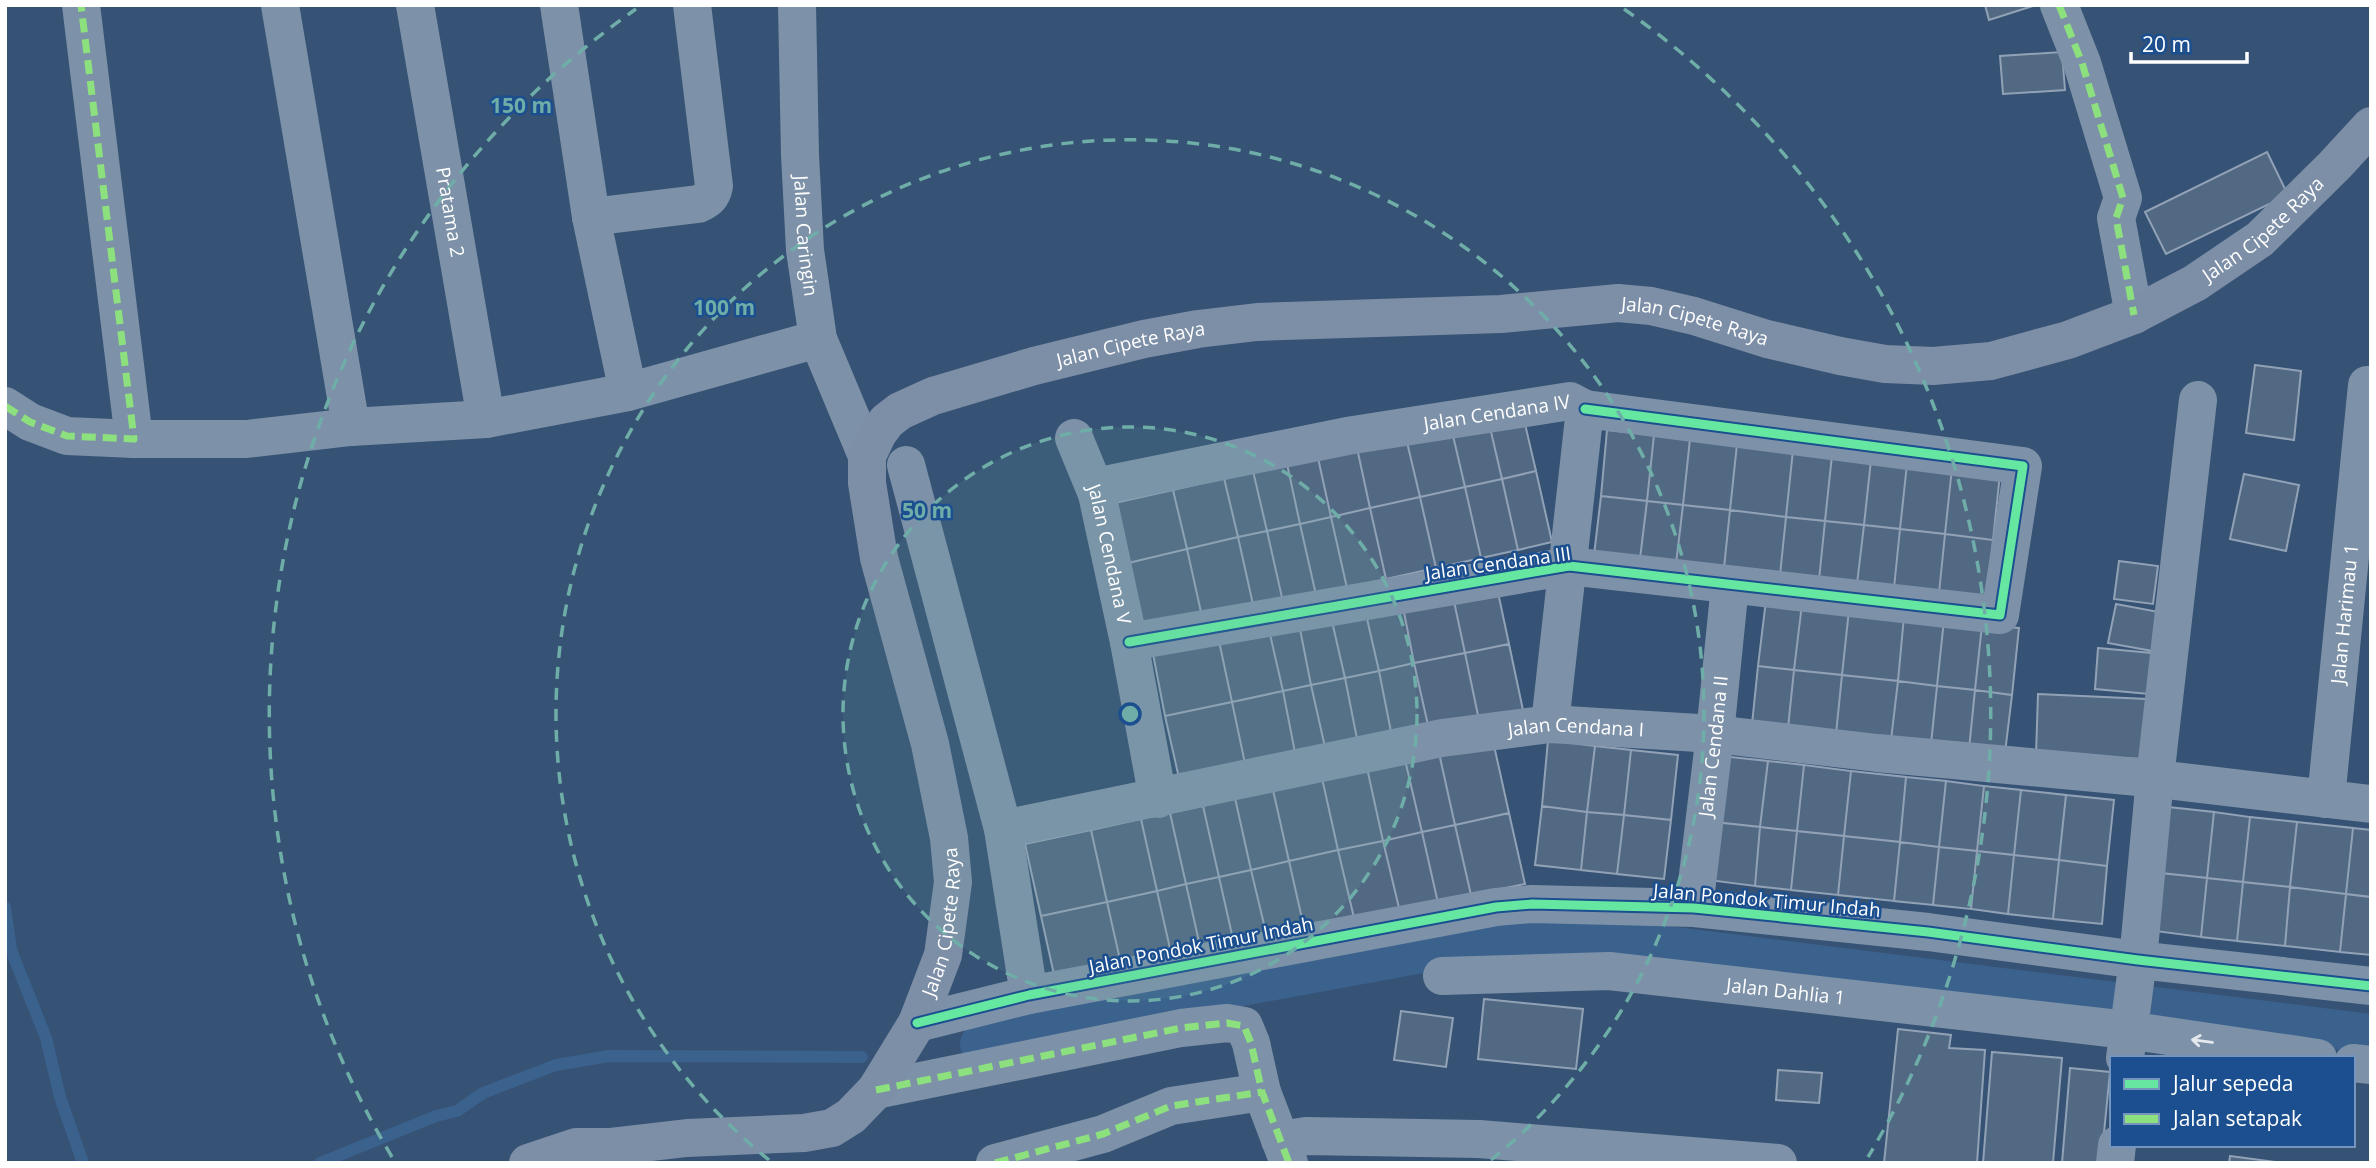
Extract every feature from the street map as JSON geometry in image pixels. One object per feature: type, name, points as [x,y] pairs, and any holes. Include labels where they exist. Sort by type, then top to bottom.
[{"type":"main road","name":"Jalan Cipete Raya","points":[[528,1163],[576,1147],[611,1155],[687,1138],[804,1133],[832,1128],[851,1115],[876,1090],[917,1023],[943,955],[953,882],[949,838],[930,744],[879,558],[866,483],[867,456],[878,433],[887,421],[900,411],[933,396],[1034,366],[1144,339],[1257,322],[1501,313],[1618,303],[1651,306],[1768,339],[1885,364],[1933,366],[1991,361],[2068,340],[2134,315],[2195,283],[2260,239],[2371,126]]},
{"type":"street","points":[[82,5],[134,439]]},
{"type":"street","points":[[280,5],[351,427]]},
{"type":"street","name":"Pratama 2","points":[[415,5],[486,419]]},
{"type":"street","points":[[559,5],[591,217],[628,392]]},
{"type":"street","points":[[591,217],[698,204],[713,194],[692,5]]},
{"type":"street","name":"Jalan Caringin","points":[[797,5],[800,155],[805,236],[818,339],[867,456]]},
{"type":"street","points":[[2059,5],[2081,64],[2123,198],[2116,218],[2134,315]]},
{"type":"street","points":[[5,406],[30,422],[67,436],[247,439],[351,427],[486,419],[628,392],[818,339]]},
{"type":"street","name":"Jalan Harimau 1","points":[[2326,799],[2367,386]]},
{"type":"street","points":[[2131,1009],[2198,400]]},
{"type":"street","name":"Jalan Cendana IV","points":[[1097,494],[1109,484],[1347,436],[1570,401],[1585,410],[1550,724]]},
{"type":"street","name":"Jalan Cendana III","points":[[1129,642],[1569,566],[2000,615],[2023,466],[1585,410]]},
{"type":"street","name":"Jalan Cendana V","points":[[1074,438],[1097,494],[1129,642],[1158,799]]},
{"type":"street","points":[[906,465],[1003,830],[1029,995]]},
{"type":"street","name":"Jalan Cendana II","points":[[1694,908],[1730,585]]},
{"type":"street","name":"Jalan Cendana I","points":[[1003,830],[1442,738],[1550,724],[1715,734],[1877,753],[2155,778],[2326,799]]},
{"type":"street","points":[[2326,799],[2371,804]]},
{"type":"street","name":"Jalan Pondok Timur Indah","points":[[917,1023],[1029,995],[1496,907],[1543,904],[1694,908],[1928,932],[2131,1009],[2310,1056]]},
{"type":"street","name":"Jalan Dahlia 1","points":[[1441,976],[1609,971],[2131,1009]]},
{"type":"street","name":"Jalan Pondok Timur Indah","points":[[2131,1009],[2371,986]]},
{"type":"street","points":[[876,1090],[1181,1027],[1227,1023],[1244,1026],[1251,1043],[1262,1092],[1284,1152],[1306,1136],[1485,1151],[1778,1163]]},
{"type":"street","points":[[995,1163],[1103,1134],[1171,1106],[1262,1092]]},
{"type":"building","points":[[1985,5],[2036,5],[1989,20]]},
{"type":"building","points":[[2062,52],[2065,90],[2003,94],[2000,56]]},
{"type":"building","points":[[2267,152],[2288,195],[2166,254],[2145,212]]},
{"type":"building","points":[[2255,365],[2301,371],[2294,440],[2246,433]]},
{"type":"building","points":[[1522,411],[1536,471],[1502,479],[1488,419]]},
{"type":"building","points":[[1488,419],[1502,479],[1465,487],[1451,427]]},
{"type":"building","points":[[1451,427],[1465,487],[1420,497],[1406,438]]},
{"type":"building","points":[[1607,430],[1654,435],[1647,501],[1601,496]]},
{"type":"building","points":[[1654,435],[1690,439],[1683,505],[1647,501]]},
{"type":"building","points":[[1406,438],[1420,497],[1370,508],[1357,448]]},
{"type":"building","points":[[1690,439],[1737,444],[1730,510],[1683,505]]},
{"type":"building","points":[[1737,444],[1793,450],[1786,517],[1730,510]]},
{"type":"building","points":[[1357,448],[1370,508],[1331,517],[1318,458]]},
{"type":"building","points":[[1793,450],[1832,455],[1825,521],[1786,517]]},
{"type":"building","points":[[1832,455],[1871,460],[1864,525],[1825,521]]},
{"type":"building","points":[[1318,458],[1331,517],[1300,524],[1287,464]]},
{"type":"building","points":[[1871,460],[1907,464],[1900,529],[1864,525]]},
{"type":"building","points":[[1287,464],[1300,524],[1267,531],[1253,471]]},
{"type":"building","points":[[1907,464],[1952,468],[1945,534],[1900,529]]},
{"type":"building","points":[[1952,468],[2000,474],[1993,540],[1945,534]]},
{"type":"building","points":[[1253,471],[1267,531],[1238,537],[1224,478]]},
{"type":"building","points":[[1536,471],[1552,542],[1518,550],[1502,479]]},
{"type":"building","points":[[2244,474],[2299,485],[2286,551],[2230,539]]},
{"type":"building","points":[[1224,478],[1238,537],[1187,549],[1173,490]]},
{"type":"building","points":[[1502,479],[1518,550],[1481,558],[1465,487]]},
{"type":"building","points":[[1465,487],[1481,558],[1436,568],[1420,497]]},
{"type":"building","points":[[1173,490],[1187,549],[1124,564],[1110,504]]},
{"type":"building","points":[[1601,496],[1647,501],[1640,559],[1594,555]]},
{"type":"building","points":[[1420,497],[1436,568],[1386,579],[1370,508]]},
{"type":"building","points":[[1647,501],[1683,505],[1676,564],[1640,559]]},
{"type":"building","points":[[1683,505],[1730,510],[1724,568],[1676,564]]},
{"type":"building","points":[[1370,508],[1386,579],[1347,588],[1331,517]]},
{"type":"building","points":[[1730,510],[1786,517],[1780,575],[1724,568]]},
{"type":"building","points":[[1331,517],[1347,588],[1316,595],[1300,524]]},
{"type":"building","points":[[1786,517],[1825,521],[1819,580],[1780,575]]},
{"type":"building","points":[[1825,521],[1864,525],[1857,584],[1819,580]]},
{"type":"building","points":[[1300,524],[1316,595],[1283,602],[1267,531]]},
{"type":"building","points":[[1864,525],[1900,529],[1894,588],[1857,584]]},
{"type":"building","points":[[1900,529],[1945,534],[1939,593],[1894,588]]},
{"type":"building","points":[[1267,531],[1283,602],[1254,609],[1238,537]]},
{"type":"building","points":[[1945,534],[1993,540],[1987,598],[1939,593]]},
{"type":"building","points":[[1238,537],[1254,609],[1203,621],[1187,549]]},
{"type":"building","points":[[1187,549],[1203,621],[1140,634],[1124,564]]},
{"type":"building","points":[[2119,561],[2158,566],[2153,604],[2114,599]]},
{"type":"building","points":[[1496,583],[1509,644],[1465,653],[1452,592]]},
{"type":"building","points":[[1452,592],[1465,653],[1414,663],[1402,602]]},
{"type":"building","points":[[1766,600],[1802,604],[1794,670],[1758,666]]},
{"type":"building","points":[[1402,602],[1414,663],[1379,671],[1365,610]]},
{"type":"building","points":[[1802,604],[1849,610],[1842,675],[1794,670]]},
{"type":"building","points":[[2116,604],[2164,613],[2158,652],[2108,643]]},
{"type":"building","points":[[1365,610],[1379,671],[1345,678],[1331,617]]},
{"type":"building","points":[[1849,610],[1904,616],[1898,681],[1842,675]]},
{"type":"building","points":[[1904,616],[1944,620],[1937,686],[1898,681]]},
{"type":"building","points":[[1331,617],[1345,678],[1311,685],[1299,624]]},
{"type":"building","points":[[1944,620],[1982,625],[1975,690],[1937,686]]},
{"type":"building","points":[[1299,624],[1311,685],[1283,691],[1269,630]]},
{"type":"building","points":[[1982,625],[2019,628],[2012,695],[1975,690]]},
{"type":"building","points":[[1269,630],[1283,691],[1232,702],[1219,641]]},
{"type":"building","points":[[1219,641],[1232,702],[1165,716],[1153,654]]},
{"type":"building","points":[[1509,644],[1524,715],[1480,725],[1465,653]]},
{"type":"building","points":[[2098,648],[2163,654],[2160,695],[2095,689]]},
{"type":"building","points":[[1465,653],[1480,725],[1430,734],[1414,663]]},
{"type":"building","points":[[1414,663],[1430,734],[1393,742],[1379,671]]},
{"type":"building","points":[[1758,666],[1794,670],[1788,728],[1752,724]]},
{"type":"building","points":[[1794,670],[1842,675],[1836,734],[1788,728]]},
{"type":"building","points":[[1379,671],[1393,742],[1359,749],[1345,678]]},
{"type":"building","points":[[1842,675],[1898,681],[1891,740],[1836,734]]},
{"type":"building","points":[[1345,678],[1359,749],[1327,756],[1311,685]]},
{"type":"building","points":[[1898,681],[1937,686],[1931,744],[1891,740]]},
{"type":"building","points":[[1311,685],[1327,756],[1297,763],[1283,691]]},
{"type":"building","points":[[1937,686],[1975,690],[1969,749],[1931,744]]},
{"type":"building","points":[[1975,690],[2012,695],[2005,753],[1969,749]]},
{"type":"building","points":[[1283,691],[1297,763],[1247,773],[1232,702]]},
{"type":"building","points":[[2038,694],[2147,699],[2145,759],[2036,755]]},
{"type":"building","points":[[1232,702],[1247,773],[1181,787],[1165,716]]},
{"type":"building","points":[[1548,740],[1595,746],[1587,812],[1542,806]]},
{"type":"building","points":[[1493,741],[1509,813],[1455,825],[1439,753]]},
{"type":"building","points":[[1595,746],[1631,750],[1624,815],[1587,812]]},
{"type":"building","points":[[1631,750],[1678,755],[1671,820],[1624,815]]},
{"type":"building","points":[[1439,753],[1455,825],[1422,832],[1405,760]]},
{"type":"building","points":[[1721,756],[1768,761],[1760,827],[1715,822]]},
{"type":"building","points":[[1405,760],[1422,832],[1383,841],[1367,768]]},
{"type":"building","points":[[1768,761],[1804,765],[1797,831],[1760,827]]},
{"type":"building","points":[[1804,765],[1851,771],[1844,836],[1797,831]]},
{"type":"building","points":[[1367,768],[1383,841],[1338,850],[1322,778]]},
{"type":"building","points":[[1851,771],[1906,777],[1900,842],[1844,836]]},
{"type":"building","points":[[1906,777],[1946,781],[1939,847],[1900,842]]},
{"type":"building","points":[[1322,778],[1338,850],[1289,861],[1273,790]]},
{"type":"building","points":[[1946,781],[1984,786],[1977,851],[1939,847]]},
{"type":"building","points":[[1984,786],[2021,790],[2014,855],[1977,851]]},
{"type":"building","points":[[1273,790],[1289,861],[1251,870],[1235,798]]},
{"type":"building","points":[[2021,790],[2066,795],[2059,860],[2014,855]]},
{"type":"building","points":[[2066,795],[2114,800],[2107,866],[2059,860]]},
{"type":"building","points":[[1235,798],[1251,870],[1219,877],[1203,806]]},
{"type":"building","points":[[1203,806],[1219,877],[1186,884],[1170,813]]},
{"type":"building","points":[[1542,806],[1587,812],[1581,870],[1535,865]]},
{"type":"building","points":[[2168,807],[2214,812],[2207,878],[2161,873]]},
{"type":"building","points":[[1587,812],[1624,815],[1617,874],[1581,870]]},
{"type":"building","points":[[2214,812],[2250,817],[2243,882],[2207,878]]},
{"type":"building","points":[[1170,813],[1186,884],[1157,891],[1141,819]]},
{"type":"building","points":[[1509,813],[1525,884],[1471,895],[1455,825]]},
{"type":"building","points":[[1624,815],[1671,820],[1664,879],[1617,874]]},
{"type":"building","points":[[2250,817],[2297,822],[2290,887],[2243,882]]},
{"type":"building","points":[[1141,819],[1157,891],[1107,902],[1091,830]]},
{"type":"building","points":[[1715,822],[1760,827],[1755,886],[1708,880]]},
{"type":"building","points":[[2297,822],[2353,828],[2346,894],[2290,887]]},
{"type":"building","points":[[1455,825],[1471,895],[1438,903],[1422,832]]},
{"type":"building","points":[[1760,827],[1797,831],[1791,890],[1755,886]]},
{"type":"building","points":[[2353,828],[2371,830],[2371,897],[2346,894]]},
{"type":"building","points":[[1091,830],[1107,902],[1041,916],[1025,844]]},
{"type":"building","points":[[1797,831],[1844,836],[1838,895],[1791,890]]},
{"type":"building","points":[[1422,832],[1438,903],[1400,912],[1383,841]]},
{"type":"building","points":[[1844,836],[1900,842],[1894,901],[1838,895]]},
{"type":"building","points":[[1383,841],[1400,912],[1355,922],[1338,850]]},
{"type":"building","points":[[1900,842],[1939,847],[1933,905],[1894,901]]},
{"type":"building","points":[[1939,847],[1977,851],[1971,909],[1933,905]]},
{"type":"building","points":[[1338,850],[1355,922],[1305,932],[1289,861]]},
{"type":"building","points":[[1977,851],[2014,855],[2008,914],[1971,909]]},
{"type":"building","points":[[2014,855],[2059,860],[2053,919],[2008,914]]},
{"type":"building","points":[[2059,860],[2107,866],[2102,924],[2053,919]]},
{"type":"building","points":[[1289,861],[1305,932],[1268,941],[1251,870]]},
{"type":"building","points":[[1251,870],[1268,941],[1235,948],[1219,877]]},
{"type":"building","points":[[2161,873],[2207,878],[2201,937],[2155,931]]},
{"type":"building","points":[[1219,877],[1235,948],[1202,955],[1186,884]]},
{"type":"building","points":[[2207,878],[2243,882],[2237,941],[2201,937]]},
{"type":"building","points":[[2243,882],[2290,887],[2285,946],[2237,941]]},
{"type":"building","points":[[1186,884],[1202,955],[1173,962],[1157,891]]},
{"type":"building","points":[[2290,887],[2346,894],[2340,952],[2285,946]]},
{"type":"building","points":[[1157,891],[1173,962],[1123,973],[1107,902]]},
{"type":"building","points":[[2346,894],[2371,897],[2371,955],[2340,952]]},
{"type":"building","points":[[1107,902],[1123,973],[1057,988],[1041,916]]},
{"type":"building","points":[[1484,999],[1583,1009],[1576,1069],[1478,1059]]},
{"type":"building","points":[[1401,1011],[1453,1018],[1446,1067],[1394,1060]]},
{"type":"building","points":[[1898,1029],[1951,1035],[1949,1048],[1985,1050],[1977,1163],[1884,1163]]},
{"type":"building","points":[[1992,1052],[2062,1058],[2053,1163],[1983,1163]]},
{"type":"building","points":[[2070,1068],[2110,1072],[2101,1163],[2062,1163]]},
{"type":"building","points":[[1778,1070],[1822,1073],[1819,1103],[1776,1100]]},
{"type":"building","points":[[2230,1156],[2283,1163],[2229,1163]]},
{"type":"waterway","points":[[5,907],[11,950],[46,1038],[60,1097],[83,1163]]},
{"type":"waterway","points":[[980,1044],[1187,996],[1493,940],[1580,935],[2371,1034]]},
{"type":"waterway","points":[[320,1163],[436,1116],[457,1111],[483,1093],[556,1065],[609,1056],[862,1057]]},
{"type":"marked path","points":[[5,406],[30,422],[67,436],[134,439],[81,5]]},
{"type":"marked path","points":[[2059,5],[2082,63],[2123,198],[2116,218],[2134,315]]},
{"type":"marked path","points":[[876,1090],[1181,1028],[1227,1023],[1244,1026],[1251,1043],[1262,1092],[1289,1163]]},
{"type":"marked path","points":[[995,1163],[1103,1134],[1171,1106],[1262,1092]]},
{"type":"cycle path","points":[[1129,642],[1569,566],[2000,615],[2023,466],[1585,409]]},
{"type":"cycle path","points":[[917,1023],[1029,995],[1496,907],[1532,904],[1694,908],[1928,932],[2138,960],[2371,986]]}]
